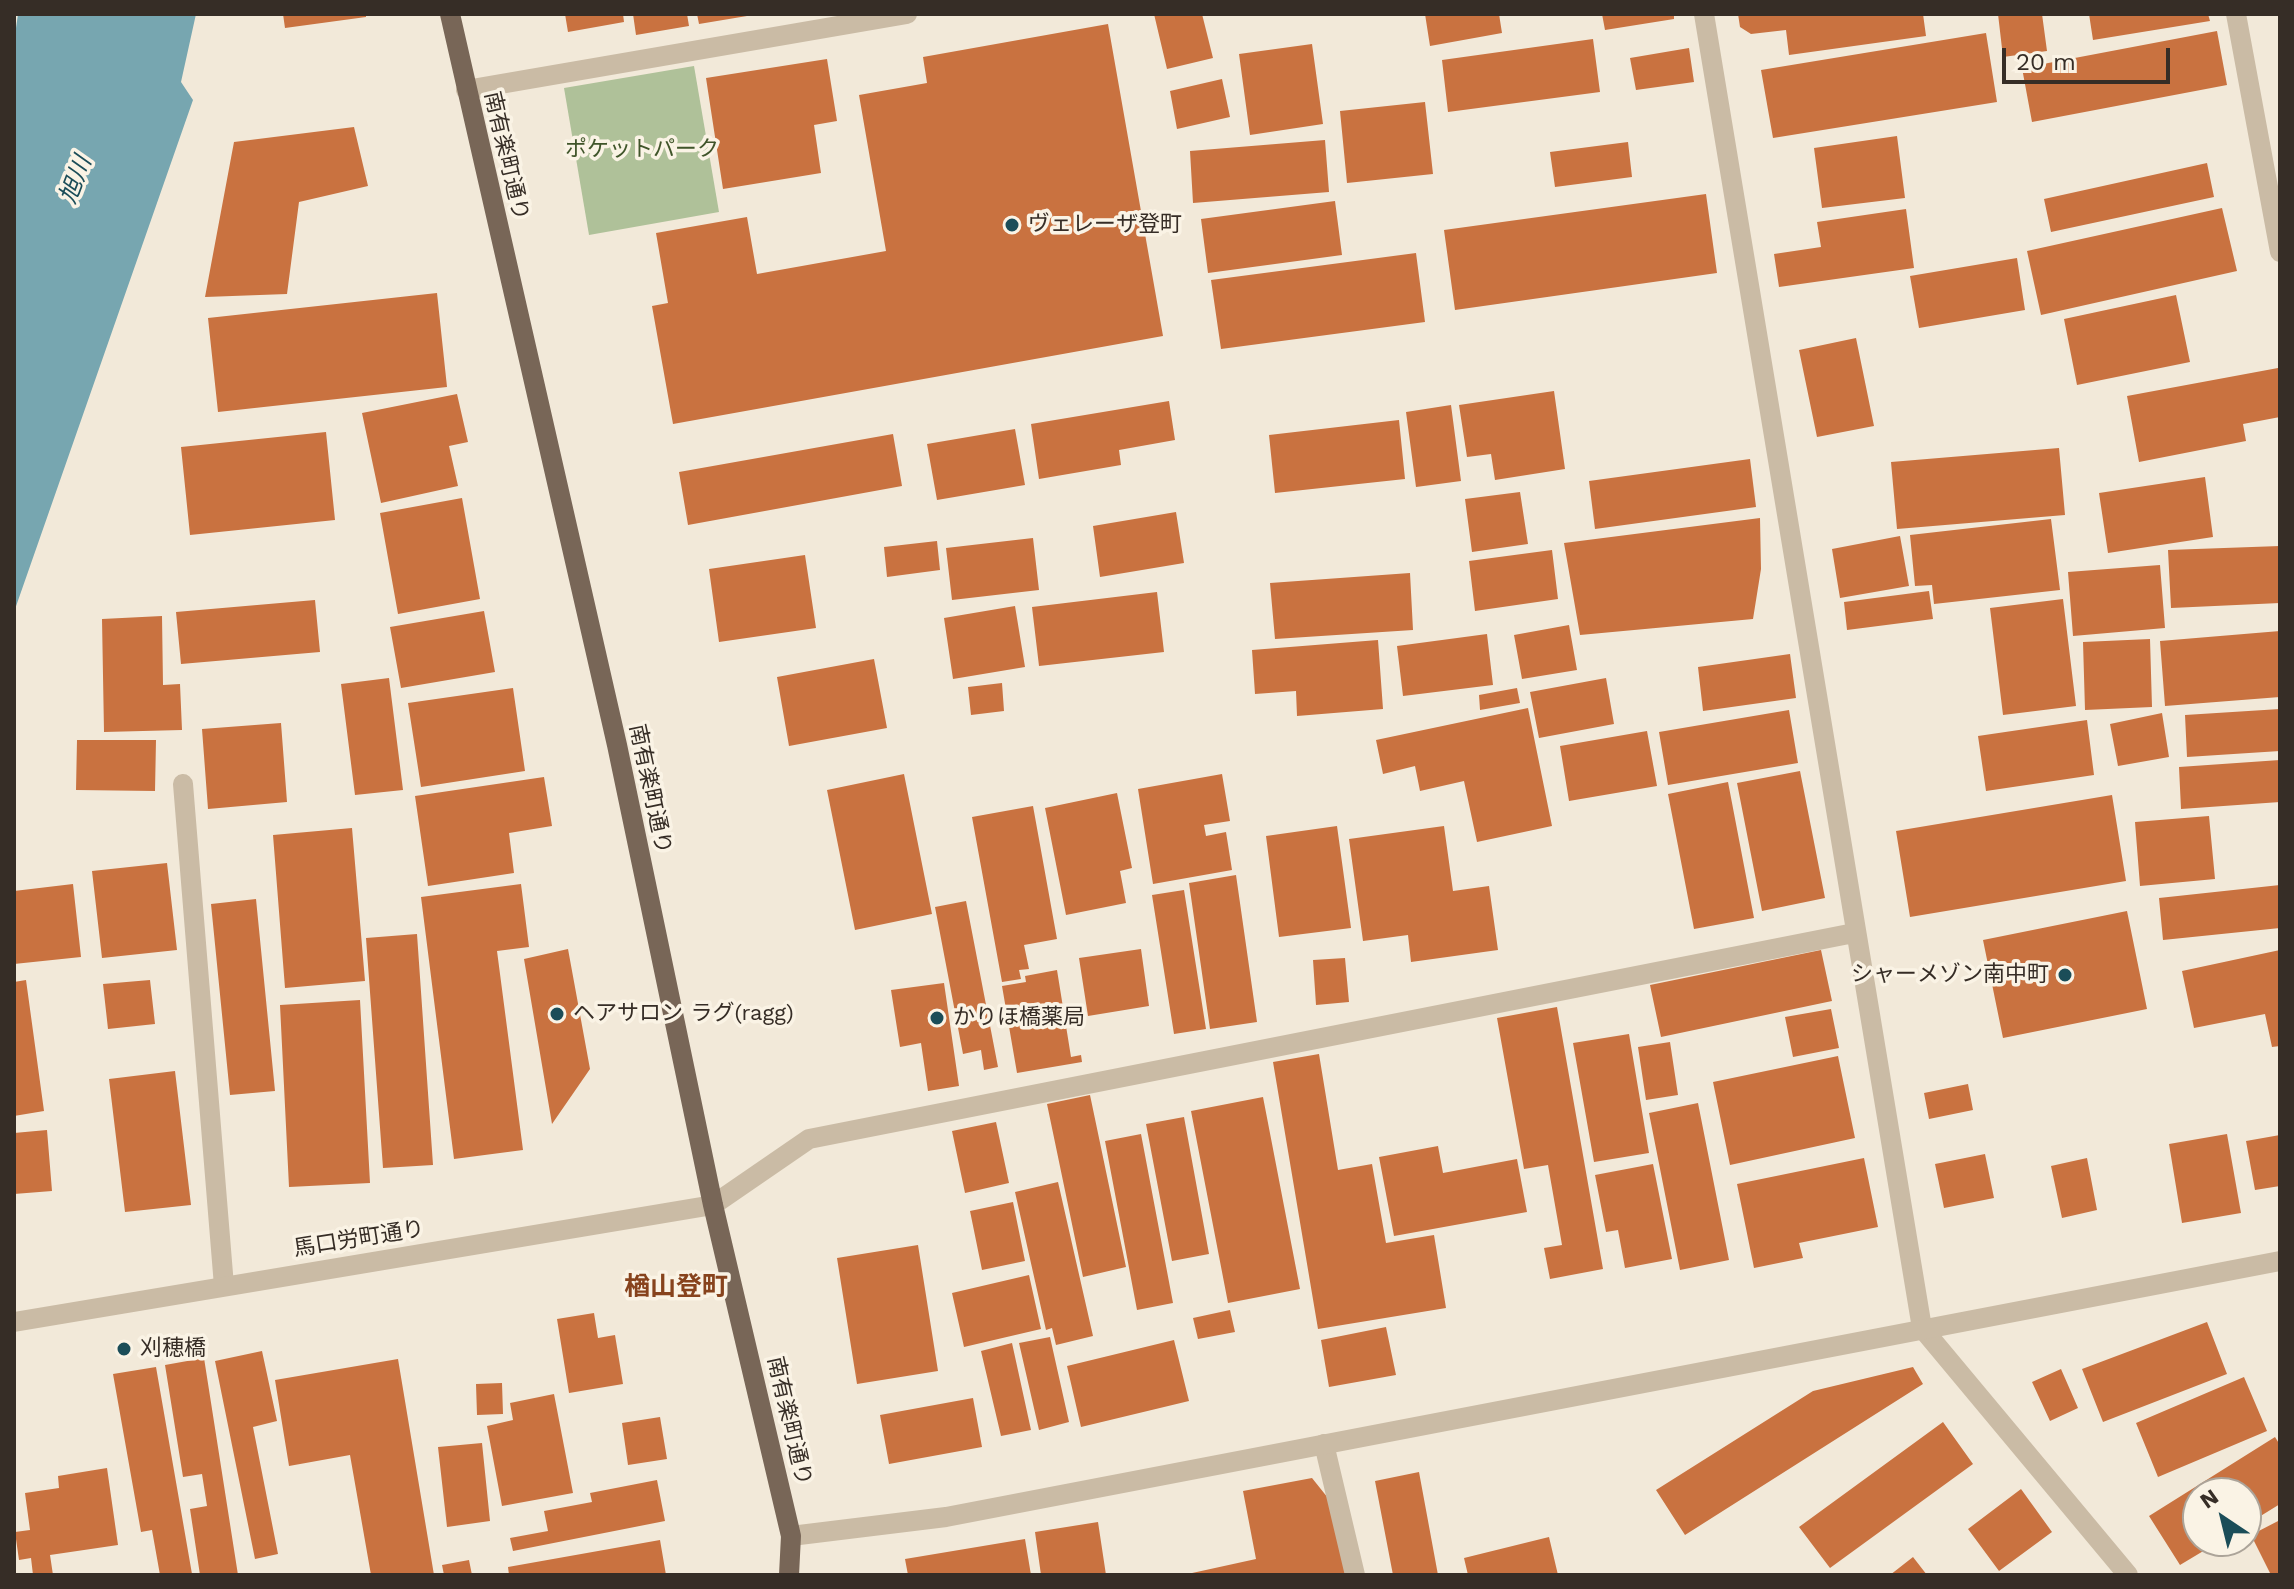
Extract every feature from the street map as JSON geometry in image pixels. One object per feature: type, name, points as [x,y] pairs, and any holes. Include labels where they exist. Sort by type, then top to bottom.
[{"type":"main road","name":"南有楽町通り","points":[[450,14],[617,745],[713,1205],[791,1536],[789,1575]]},
{"type":"street","points":[[466,90],[907,14]]},
{"type":"street","points":[[1704,14],[1854,933],[1922,1328],[2128,1575]]},
{"type":"street","points":[[2236,14],[2280,252]]},
{"type":"street","points":[[183,784],[224,1286]]},
{"type":"street","points":[[713,1205],[809,1139],[1854,933]]},
{"type":"street","name":"馬口労町通り","points":[[14,1322],[713,1205]]},
{"type":"street","points":[[791,1536],[946,1517],[2280,1261]]},
{"type":"street","points":[[1324,1444],[1355,1575]]},
{"type":"green space","name":"ポケットパーク","points":[[694,66],[719,212],[589,235],[564,88]]},
{"type":"water","name":"旭川","points":[[18,14],[196,14],[181,82],[193,100],[14,612],[14,42]]},
{"type":"building","points":[[283,14],[366,14],[366,17],[285,28]]},
{"type":"building","points":[[565,14],[623,14],[624,22],[568,32]]},
{"type":"building","points":[[633,14],[687,14],[689,26],[636,35]]},
{"type":"building","points":[[697,14],[746,14],[747,16],[699,24]]},
{"type":"building","points":[[1154,14],[1202,14],[1213,58],[1167,69]]},
{"type":"building","points":[[1425,14],[1499,14],[1502,33],[1430,46]]},
{"type":"building","points":[[1602,14],[1674,14],[1674,19],[1605,30]]},
{"type":"building","points":[[1738,14],[1923,14],[1926,36],[1789,55],[1786,30],[1751,34],[1740,27]]},
{"type":"building","points":[[1998,14],[2042,14],[2047,51],[2003,57]]},
{"type":"building","points":[[2089,14],[2208,14],[2210,21],[2093,40]]},
{"type":"building","name":"ヴェレーザ登町","points":[[1108,24],[1163,336],[673,424],[652,306],[668,303],[656,233],[747,217],[757,274],[886,251],[859,95],[927,83],[923,57]]},
{"type":"building","points":[[2217,31],[2227,85],[2032,122],[2022,68]]},
{"type":"building","points":[[1986,33],[1997,102],[1773,138],[1761,70]]},
{"type":"building","points":[[1593,39],[1600,92],[1448,112],[1442,60]]},
{"type":"building","points":[[1312,44],[1323,124],[1250,135],[1239,54]]},
{"type":"building","points":[[1689,48],[1694,82],[1636,90],[1630,58]]},
{"type":"building","points":[[827,59],[837,121],[814,125],[821,173],[723,189],[706,78]]},
{"type":"building","points":[[1222,79],[1230,117],[1177,129],[1170,91]]},
{"type":"building","points":[[1425,102],[1433,174],[1347,183],[1340,111]]},
{"type":"building","points":[[354,127],[368,186],[299,202],[287,294],[205,297],[234,142]]},
{"type":"building","points":[[1897,136],[1905,198],[1822,208],[1814,148]]},
{"type":"building","points":[[1325,140],[1329,192],[1193,203],[1190,151]]},
{"type":"building","points":[[1628,142],[1632,177],[1555,187],[1550,152]]},
{"type":"building","points":[[2207,163],[2214,197],[2051,232],[2044,199]]},
{"type":"building","points":[[1706,194],[1717,273],[1455,310],[1444,230]]},
{"type":"building","points":[[1335,201],[1342,255],[1208,273],[1201,219]]},
{"type":"building","points":[[2222,208],[2237,271],[2041,315],[2027,251]]},
{"type":"building","points":[[1906,209],[1914,268],[1779,287],[1774,254],[1821,247],[1817,222]]},
{"type":"building","points":[[1416,253],[1425,322],[1221,349],[1211,280]]},
{"type":"building","points":[[2017,258],[2025,310],[1919,328],[1910,276]]},
{"type":"building","points":[[437,293],[447,387],[218,412],[208,318]]},
{"type":"building","points":[[2176,295],[2190,362],[2077,385],[2064,319]]},
{"type":"building","points":[[1856,338],[1874,426],[1817,437],[1799,350]]},
{"type":"building","points":[[2278,368],[2280,417],[2243,424],[2246,441],[2139,462],[2127,396]]},
{"type":"building","points":[[1554,391],[1565,469],[1495,480],[1491,454],[1467,457],[1459,405]]},
{"type":"building","points":[[457,394],[468,442],[449,446],[458,486],[381,503],[362,413]]},
{"type":"building","points":[[1169,401],[1175,440],[1119,450],[1121,465],[1039,479],[1031,424]]},
{"type":"building","points":[[1451,405],[1461,481],[1416,487],[1406,412]]},
{"type":"building","points":[[1399,420],[1405,479],[1275,493],[1269,435]]},
{"type":"building","points":[[1015,429],[1025,485],[937,500],[927,444]]},
{"type":"building","points":[[326,432],[335,520],[190,535],[181,447]]},
{"type":"building","points":[[893,434],[902,486],[688,525],[679,472]]},
{"type":"building","points":[[2059,448],[2065,515],[1897,529],[1891,462]]},
{"type":"building","points":[[1750,459],[1756,507],[1595,529],[1589,481]]},
{"type":"building","points":[[2205,477],[2213,537],[2108,553],[2099,493]]},
{"type":"building","points":[[1520,492],[1528,544],[1472,552],[1465,499]]},
{"type":"building","points":[[462,498],[480,599],[398,614],[380,513]]},
{"type":"building","points":[[1176,512],[1184,563],[1100,577],[1093,526]]},
{"type":"building","points":[[1760,518],[1761,569],[1753,619],[1580,635],[1564,543]]},
{"type":"building","points":[[2051,519],[2060,590],[1934,604],[1932,585],[1915,586],[1910,535]]},
{"type":"building","points":[[1900,536],[1909,586],[1840,598],[1832,549]]},
{"type":"building","points":[[1033,538],[1039,590],[952,600],[946,548]]},
{"type":"building","points":[[937,541],[940,570],[887,577],[884,547]]},
{"type":"building","points":[[2280,546],[2280,603],[2171,608],[2168,550]]},
{"type":"building","points":[[1552,550],[1558,599],[1475,611],[1469,561]]},
{"type":"building","points":[[805,555],[816,628],[719,642],[709,569]]},
{"type":"building","points":[[2160,565],[2165,628],[2073,636],[2068,572]]},
{"type":"building","points":[[1410,573],[1413,630],[1275,639],[1270,583]]},
{"type":"building","points":[[1929,591],[1933,619],[1847,630],[1844,602]]},
{"type":"building","points":[[1157,592],[1164,652],[1039,666],[1032,607]]},
{"type":"building","points":[[2063,599],[2076,706],[2003,715],[1990,608]]},
{"type":"building","points":[[315,600],[320,652],[181,664],[176,612]]},
{"type":"building","points":[[1015,606],[1025,667],[953,679],[944,618]]},
{"type":"building","points":[[484,611],[495,672],[401,688],[390,627]]},
{"type":"building","points":[[162,616],[163,685],[180,684],[182,730],[104,732],[102,619]]},
{"type":"building","points":[[1569,625],[1577,670],[1522,679],[1514,635]]},
{"type":"building","points":[[2280,631],[2280,697],[2165,706],[2160,641]]},
{"type":"building","points":[[1487,634],[1493,685],[1403,696],[1397,646]]},
{"type":"building","points":[[2150,639],[2152,707],[2085,710],[2083,642]]},
{"type":"building","points":[[1378,640],[1383,709],[1297,716],[1296,691],[1255,694],[1252,650]]},
{"type":"building","points":[[1790,654],[1796,698],[1703,711],[1698,667]]},
{"type":"building","points":[[874,659],[887,728],[789,746],[777,677]]},
{"type":"building","points":[[389,678],[403,790],[355,795],[341,684]]},
{"type":"building","points":[[1606,678],[1614,724],[1539,738],[1530,692]]},
{"type":"building","points":[[1002,683],[1004,711],[971,715],[968,687]]},
{"type":"building","points":[[513,688],[525,771],[421,787],[408,703]]},
{"type":"building","points":[[1517,688],[1520,703],[1480,710],[1479,695]]},
{"type":"building","points":[[1528,708],[1552,826],[1477,842],[1464,781],[1420,791],[1415,766],[1383,774],[1376,740]]},
{"type":"building","points":[[2280,709],[2280,751],[2187,757],[2185,715]]},
{"type":"building","points":[[1789,710],[1798,763],[1668,785],[1659,732]]},
{"type":"building","points":[[2162,713],[2169,757],[2118,766],[2110,724]]},
{"type":"building","points":[[2087,720],[2094,775],[1986,791],[1978,736]]},
{"type":"building","points":[[281,723],[287,802],[208,809],[202,729]]},
{"type":"building","points":[[1647,731],[1657,786],[1569,801],[1560,746]]},
{"type":"building","points":[[77,740],[156,740],[155,791],[76,790]]},
{"type":"building","points":[[2280,760],[2280,802],[2181,809],[2179,767]]},
{"type":"building","points":[[1800,771],[1825,898],[1762,911],[1737,783]]},
{"type":"building","points":[[904,774],[932,914],[855,930],[827,790]]},
{"type":"building","points":[[1222,774],[1230,821],[1204,825],[1206,836],[1226,832],[1232,870],[1153,884],[1138,789]]},
{"type":"building","points":[[544,777],[552,826],[509,833],[514,873],[428,886],[415,796]]},
{"type":"building","points":[[1728,782],[1754,918],[1694,929],[1668,794]]},
{"type":"building","points":[[1117,793],[1132,868],[1120,871],[1126,903],[1066,915],[1045,808]]},
{"type":"building","points":[[2112,795],[2126,881],[1910,917],[1896,831]]},
{"type":"building","points":[[1033,806],[1057,939],[1024,945],[1029,969],[1019,970],[1021,979],[1002,982],[972,817]]},
{"type":"building","points":[[2209,816],[2215,879],[2140,886],[2135,822]]},
{"type":"building","points":[[1337,826],[1351,928],[1279,937],[1266,836]]},
{"type":"building","points":[[1444,826],[1453,891],[1489,886],[1498,950],[1411,962],[1408,935],[1363,941],[1349,839]]},
{"type":"building","points":[[352,828],[365,981],[285,988],[273,835]]},
{"type":"building","points":[[167,863],[177,950],[102,958],[92,871]]},
{"type":"building","points":[[1236,875],[1257,1022],[1210,1029],[1189,883]]},
{"type":"building","points":[[73,884],[81,957],[14,964],[14,891]]},
{"type":"building","points":[[521,884],[529,947],[497,951],[523,1150],[454,1159],[421,897]]},
{"type":"building","points":[[2280,885],[2280,928],[2163,940],[2159,898]]},
{"type":"building","points":[[1184,890],[1206,1029],[1174,1034],[1152,895]]},
{"type":"building","points":[[256,899],[275,1091],[230,1095],[211,904]]},
{"type":"building","points":[[966,901],[998,1067],[984,1070],[981,1050],[963,1054],[935,907]]},
{"type":"building","name":"シャーメゾン南中町","points":[[2127,911],[2147,1009],[2003,1038],[1983,940]]},
{"type":"building","points":[[417,934],[433,1165],[383,1168],[366,938]]},
{"type":"building","name":"ヘアサロン ラグ(ragg)","points":[[568,949],[590,1069],[552,1124],[524,959]]},
{"type":"building","points":[[1141,949],[1149,1006],[1088,1016],[1079,958]]},
{"type":"building","points":[[1821,950],[1832,1001],[1661,1037],[1650,985]]},
{"type":"building","points":[[2280,950],[2280,1046],[2272,1047],[2265,1014],[2194,1028],[2182,971]]},
{"type":"building","points":[[1345,958],[1349,1002],[1316,1005],[1313,960]]},
{"type":"building","points":[[1057,970],[1071,1057],[1081,1055],[1082,1062],[1017,1073],[1002,986],[1026,982],[1025,976]]},
{"type":"building","points":[[26,980],[44,1111],[14,1116],[14,982]]},
{"type":"building","points":[[150,980],[155,1024],[108,1029],[103,984]]},
{"type":"building","points":[[944,983],[959,1086],[928,1091],[921,1043],[900,1047],[891,990]]},
{"type":"building","points":[[360,1000],[370,1183],[289,1187],[280,1005]]},
{"type":"building","points":[[1557,1007],[1603,1269],[1550,1279],[1544,1248],[1562,1245],[1548,1165],[1524,1169],[1497,1018]]},
{"type":"building","points":[[1831,1009],[1839,1048],[1793,1057],[1785,1017]]},
{"type":"building","points":[[1629,1034],[1649,1153],[1594,1162],[1573,1043]]},
{"type":"building","points":[[1670,1042],[1678,1095],[1646,1100],[1638,1047]]},
{"type":"building","points":[[1319,1054],[1338,1170],[1372,1164],[1386,1243],[1434,1235],[1446,1308],[1318,1329],[1273,1062]]},
{"type":"building","points":[[1838,1056],[1855,1138],[1730,1165],[1713,1082]]},
{"type":"building","points":[[175,1071],[191,1205],[125,1212],[109,1079]]},
{"type":"building","points":[[1968,1084],[1973,1110],[1929,1119],[1924,1093]]},
{"type":"building","points":[[1090,1095],[1126,1267],[1083,1277],[1047,1104]]},
{"type":"building","points":[[1263,1097],[1300,1289],[1228,1303],[1191,1111]]},
{"type":"building","points":[[1698,1103],[1729,1260],[1680,1270],[1649,1113]]},
{"type":"building","points":[[1184,1117],[1209,1254],[1172,1261],[1146,1124]]},
{"type":"building","points":[[996,1122],[1009,1183],[965,1193],[952,1131]]},
{"type":"building","points":[[47,1130],[52,1191],[14,1194],[14,1133]]},
{"type":"building","points":[[1141,1134],[1173,1303],[1137,1310],[1105,1141]]},
{"type":"building","points":[[2227,1134],[2241,1213],[2182,1223],[2169,1144]]},
{"type":"building","points":[[2280,1135],[2280,1186],[2255,1190],[2246,1141]]},
{"type":"building","points":[[1438,1146],[1443,1173],[1517,1159],[1527,1212],[1394,1236],[1379,1157]]},
{"type":"building","points":[[1985,1154],[1994,1198],[1944,1208],[1935,1164]]},
{"type":"building","points":[[1864,1158],[1878,1227],[1799,1243],[1803,1258],[1754,1268],[1737,1184]]},
{"type":"building","points":[[2087,1158],[2097,1210],[2062,1218],[2051,1166]]},
{"type":"building","points":[[1653,1164],[1672,1259],[1625,1268],[1618,1230],[1606,1232],[1595,1175]]},
{"type":"building","points":[[1058,1182],[1093,1336],[1056,1345],[1052,1328],[1046,1330],[1015,1192]]},
{"type":"building","points":[[1013,1202],[1025,1261],[982,1270],[970,1211]]},
{"type":"building","points":[[918,1245],[938,1371],[857,1384],[837,1258]]},
{"type":"building","points":[[1029,1275],[1041,1329],[964,1347],[952,1293]]},
{"type":"building","points":[[1230,1310],[1235,1332],[1198,1339],[1193,1318]]},
{"type":"building","points":[[594,1313],[598,1338],[615,1335],[623,1384],[569,1393],[557,1319]]},
{"type":"building","points":[[2207,1322],[2227,1374],[2103,1422],[2082,1369]]},
{"type":"building","points":[[1386,1327],[1396,1375],[1329,1387],[1321,1340]]},
{"type":"building","points":[[1050,1337],[1069,1422],[1039,1430],[1019,1343]]},
{"type":"building","points":[[1174,1340],[1189,1401],[1081,1427],[1067,1366]]},
{"type":"building","points":[[1012,1343],[1031,1430],[1001,1436],[981,1351]]},
{"type":"building","points":[[262,1351],[277,1421],[253,1427],[278,1554],[255,1559],[215,1361]]},
{"type":"building","points":[[204,1358],[238,1575],[200,1575],[190,1509],[207,1506],[202,1474],[183,1477],[165,1365]]},
{"type":"building","points":[[398,1359],[434,1575],[371,1575],[350,1455],[289,1466],[275,1380]]},
{"type":"building","points":[[156,1367],[192,1574],[188,1575],[160,1575],[152,1530],[141,1532],[113,1374]]},
{"type":"building","points":[[1913,1367],[1923,1384],[1685,1535],[1656,1490],[1813,1391]]},
{"type":"building","points":[[2061,1369],[2078,1408],[2050,1421],[2032,1382]]},
{"type":"building","points":[[2244,1377],[2267,1431],[2158,1477],[2136,1423]]},
{"type":"building","points":[[502,1383],[503,1414],[477,1415],[476,1384]]},
{"type":"building","points":[[554,1394],[573,1493],[502,1506],[487,1426],[513,1420],[510,1403]]},
{"type":"building","points":[[973,1398],[982,1447],[889,1464],[880,1415]]},
{"type":"building","points":[[660,1417],[667,1459],[628,1465],[622,1423]]},
{"type":"building","points":[[1943,1422],[1973,1464],[1830,1568],[1799,1527]]},
{"type":"building","points":[[2275,1437],[2280,1445],[2280,1504],[2262,1515],[2262,1477],[2211,1477]]},
{"type":"building","points":[[482,1443],[490,1521],[447,1527],[438,1447]]},
{"type":"building","points":[[107,1468],[118,1545],[50,1555],[53,1575],[33,1575],[31,1558],[19,1560],[15,1532],[30,1530],[25,1493],[59,1488],[58,1476]]},
{"type":"building","points":[[1419,1472],[1438,1575],[1393,1575],[1375,1481]]},
{"type":"building","points":[[1312,1478],[1332,1503],[1346,1575],[1183,1575],[1256,1559],[1243,1491]]},
{"type":"building","points":[[657,1480],[665,1521],[513,1551],[510,1538],[548,1531],[544,1511],[592,1502],[590,1493]]},
{"type":"building","points":[[2021,1489],[2052,1532],[1999,1571],[1968,1529]]},
{"type":"building","points":[[2182,1495],[2182,1557],[2193,1557],[2180,1565],[2149,1516]]},
{"type":"building","points":[[2280,1520],[2280,1575],[2271,1575],[2262,1557],[2262,1529]]},
{"type":"building","points":[[1098,1522],[1106,1575],[1041,1575],[1035,1532]]},
{"type":"building","points":[[1549,1537],[1558,1575],[1468,1575],[1464,1558]]},
{"type":"building","points":[[1025,1539],[1031,1575],[908,1575],[905,1559]]},
{"type":"building","points":[[660,1540],[666,1575],[509,1575],[508,1567]]},
{"type":"building","points":[[1913,1557],[1927,1575],[1890,1575]]},
{"type":"building","points":[[469,1560],[472,1575],[444,1575],[442,1565]]},
{"type":"place","name":"ヴェレーザ登町","points":[[1012,225]]},
{"type":"place","name":"シャーメゾン南中町","points":[[2065,975]]},
{"type":"place","name":"ヘアサロン ラグ(ragg)","points":[[557,1014]]},
{"type":"place","name":"かりほ橋薬局","points":[[937,1018]]},
{"type":"place","name":"刈穂橋","points":[[124,1349]]},
{"type":"district","name":"楢山登町","points":[[676,1287]]}]
